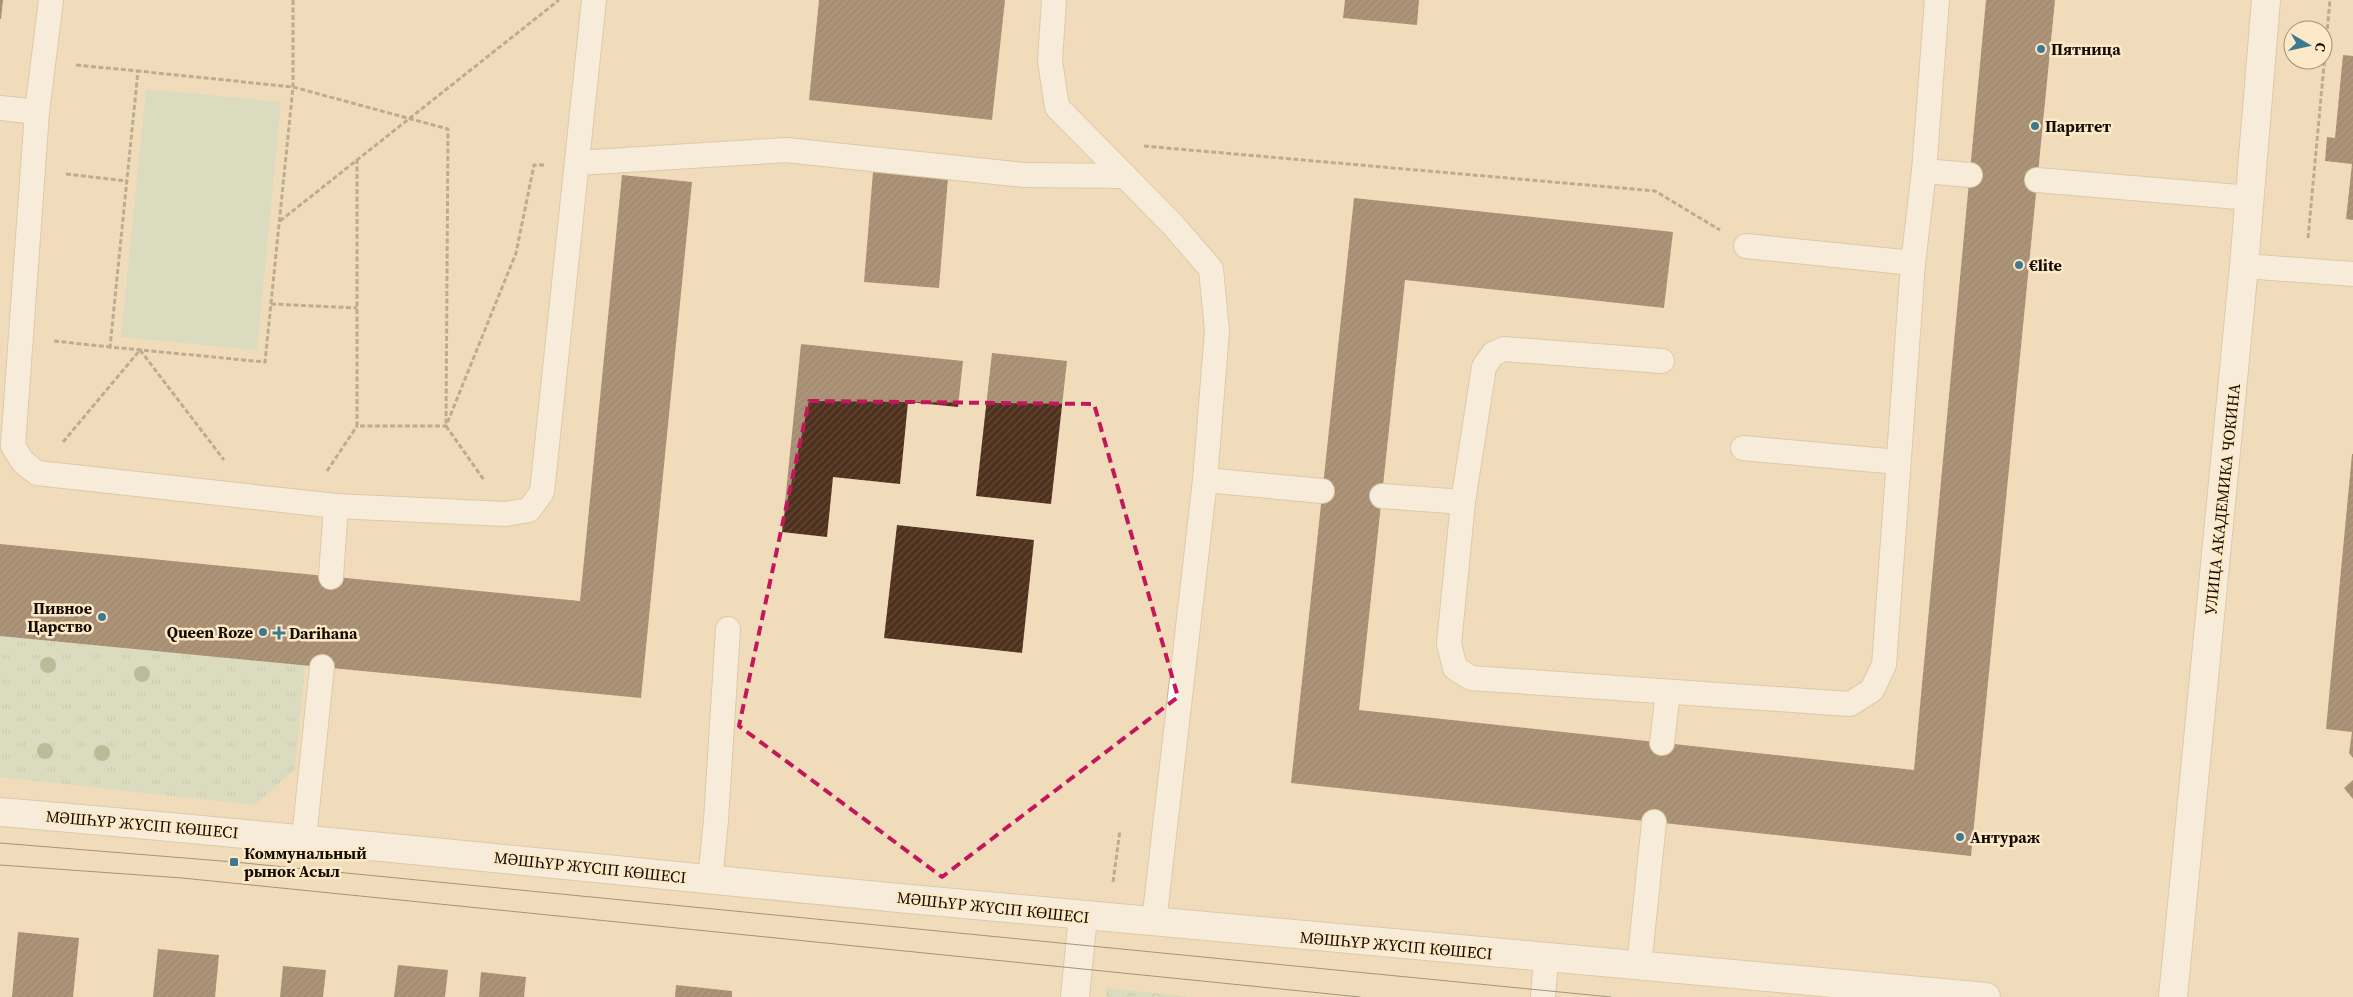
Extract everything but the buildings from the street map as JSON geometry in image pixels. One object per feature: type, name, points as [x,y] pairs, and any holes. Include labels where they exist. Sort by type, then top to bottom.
[{"type":"street","name":"УЛИЦА АКАДЕМИКА ЧОКИНА","points":[[2173,997],[2244,266],[2266,0]]},
{"type":"street","name":"МӘШҺҮР ЖҮСІП КӨШЕСІ","points":[[0,812],[304,838],[1084,916],[1546,959],[1986,997]]},
{"type":"street","points":[[1075,997],[1084,916]]},
{"type":"lane","points":[[51,0],[37,112],[13,446],[24,462],[37,473],[252,497],[336,506],[506,514],[528,510],[542,492],[594,0]]},
{"type":"lane","points":[[1054,0],[1050,61],[1057,107],[1173,225],[1211,269],[1217,331],[1205,480],[1154,922]]},
{"type":"lane","points":[[1662,361],[1504,349],[1493,354],[1484,367],[1463,502],[1449,644],[1455,668],[1472,678],[1850,704],[1872,690],[1884,665],[1913,263],[1924,171],[1938,0]]},
{"type":"lane","points":[[0,108],[37,112]]},
{"type":"lane","points":[[577,163],[786,150],[1024,175],[1125,176]]},
{"type":"lane","points":[[1924,171],[1970,175]]},
{"type":"lane","points":[[2038,180],[2250,198]]},
{"type":"lane","points":[[1746,246],[1913,263]]},
{"type":"lane","points":[[2244,266],[2353,274]]},
{"type":"lane","points":[[1742,448],[1898,462]]},
{"type":"lane","points":[[1205,480],[1322,491]]},
{"type":"lane","points":[[1382,496],[1463,502]]},
{"type":"lane","points":[[331,576],[336,506]]},
{"type":"lane","points":[[710,880],[716,820],[728,629]]},
{"type":"lane","points":[[304,838],[322,667]]},
{"type":"lane","points":[[1662,743],[1668,692]]},
{"type":"lane","points":[[1640,967],[1654,822]]},
{"type":"lane","points":[[1543,997],[1546,959]]},
{"type":"path","points":[[20,338],[264,362],[293,87],[293,0]]},
{"type":"path","points":[[280,221],[559,0]]},
{"type":"path","points":[[2305,271],[2330,0]]},
{"type":"path","points":[[44,62],[293,87],[448,128],[446,426],[506,514]]},
{"type":"path","points":[[110,347],[138,71]]},
{"type":"path","points":[[1091,142],[1654,191],[1746,246]]},
{"type":"path","points":[[306,502],[357,426],[357,159]]},
{"type":"path","points":[[446,426],[516,253],[534,166],[577,163]]},
{"type":"path","points":[[33,170],[127,181]]},
{"type":"path","points":[[271,304],[357,308]]},
{"type":"path","points":[[37,473],[140,350]]},
{"type":"path","points":[[140,350],[252,497]]},
{"type":"path","points":[[357,426],[446,426]]},
{"type":"path","points":[[1113,882],[1120,830]]},
{"type":"highlighted area","points":[[809,401],[1094,404],[1178,697],[942,877],[739,726]]},
{"type":"green space","points":[[146,89],[281,102],[257,350],[121,337]]},
{"type":"green space","points":[[0,636],[305,665],[295,769],[255,805],[0,777]]},
{"type":"green space","points":[[1107,988],[1189,997],[1106,997]]},
{"type":"tram line","points":[[0,843],[234,862],[1611,997]]},
{"type":"tram line","points":[[0,865],[182,878],[1360,997]]},
{"type":"place","name":"Пятница","points":[[2041,49]]},
{"type":"place","name":"Паритет","points":[[2035,126]]},
{"type":"place","name":"€lite","points":[[2019,265]]},
{"type":"place","name":"Пивное Царство","points":[[102,617]]},
{"type":"place","name":"Queen Roze","points":[[263,632]]},
{"type":"place","name":"Darihana","points":[[279,633]]},
{"type":"place","name":"Антураж","points":[[1960,837]]},
{"type":"place","name":"Коммунальный рынок Асыл","points":[[234,862]]}]
